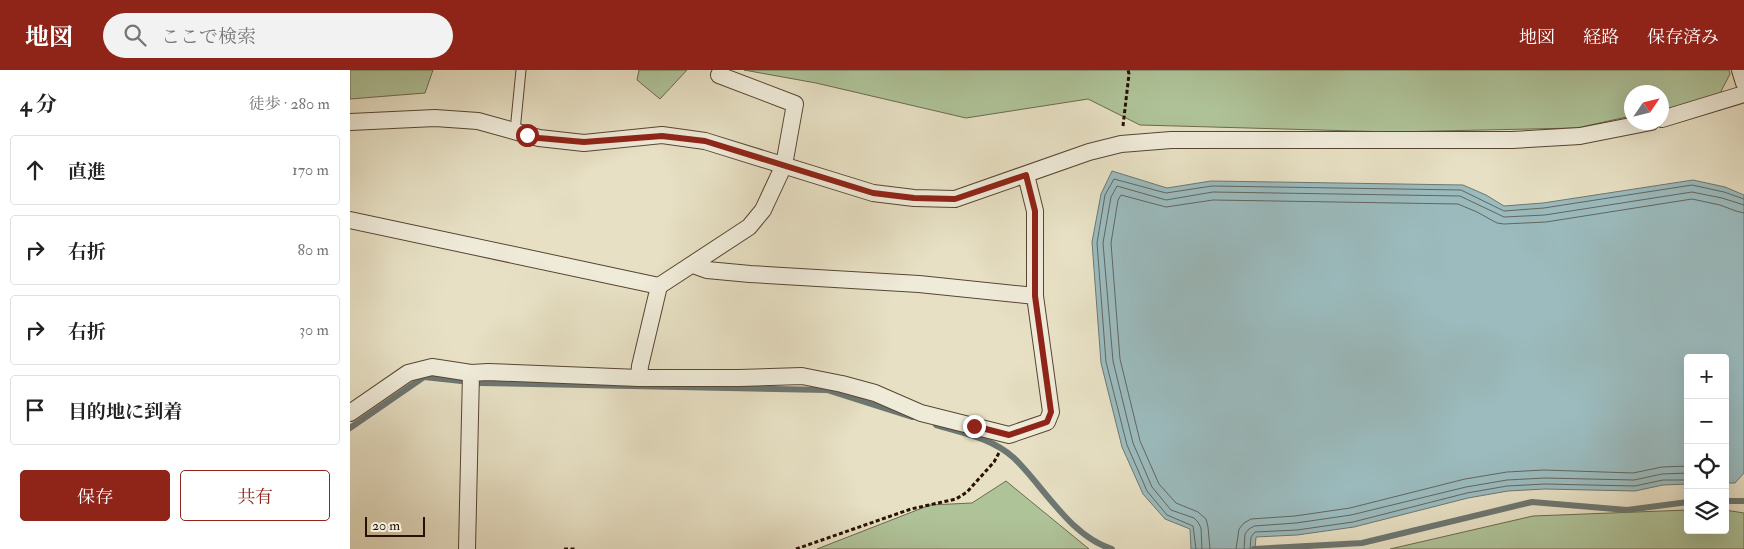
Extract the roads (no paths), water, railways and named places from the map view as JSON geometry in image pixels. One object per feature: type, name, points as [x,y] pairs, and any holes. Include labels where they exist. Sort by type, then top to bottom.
[{"type":"street","points":[[1740,70],[1744,83]]},
{"type":"street","points":[[350,220],[659,286],[749,227],[763,210],[784,165],[795,104],[719,76]]},
{"type":"street","points":[[1669,117],[1744,94]]},
{"type":"street","points":[[350,122],[435,118],[478,121],[539,138],[584,142],[662,136],[705,141],[873,193],[914,198],[955,199],[1089,152],[1121,144],[1171,140],[1512,140],[1580,136],[1624,127]]},
{"type":"street","points":[[350,413],[408,373],[432,367],[471,380],[488,372],[639,378],[802,376],[875,393],[922,413],[1009,435],[1047,422],[1051,412],[1035,296],[1035,211],[1026,175]]},
{"type":"street","points":[[693,265],[707,270],[872,283],[919,284],[1035,296]]},
{"type":"street","points":[[639,378],[640,366],[659,286]]},
{"type":"street","points":[[467,549],[471,380]]},
{"type":"lane","points":[[515,131],[521,70]]},
{"type":"water","points":[[1112,171],[1167,188],[1211,181],[1463,185],[1486,195],[1504,206],[1543,203],[1693,180],[1725,187],[1744,195],[1744,473],[1735,483],[1729,483],[1729,354],[1684,354],[1684,484],[1663,485],[1635,491],[1545,489],[1508,491],[1468,498],[1354,527],[1297,535],[1256,537],[1255,549],[1191,549],[1190,529],[1165,519],[1143,494],[1122,447],[1101,363],[1092,242],[1101,194]]},
{"type":"waterway","points":[[350,428],[424,377],[480,383],[827,390],[912,417]]},
{"type":"waterway","points":[[936,425],[977,437],[1005,451],[1025,470],[1070,522],[1097,543],[1112,549]]},
{"type":"waterway","points":[[1729,501],[1744,501]]},
{"type":"waterway","points":[[1254,549],[1362,543],[1532,502],[1627,510],[1684,503]]}]
